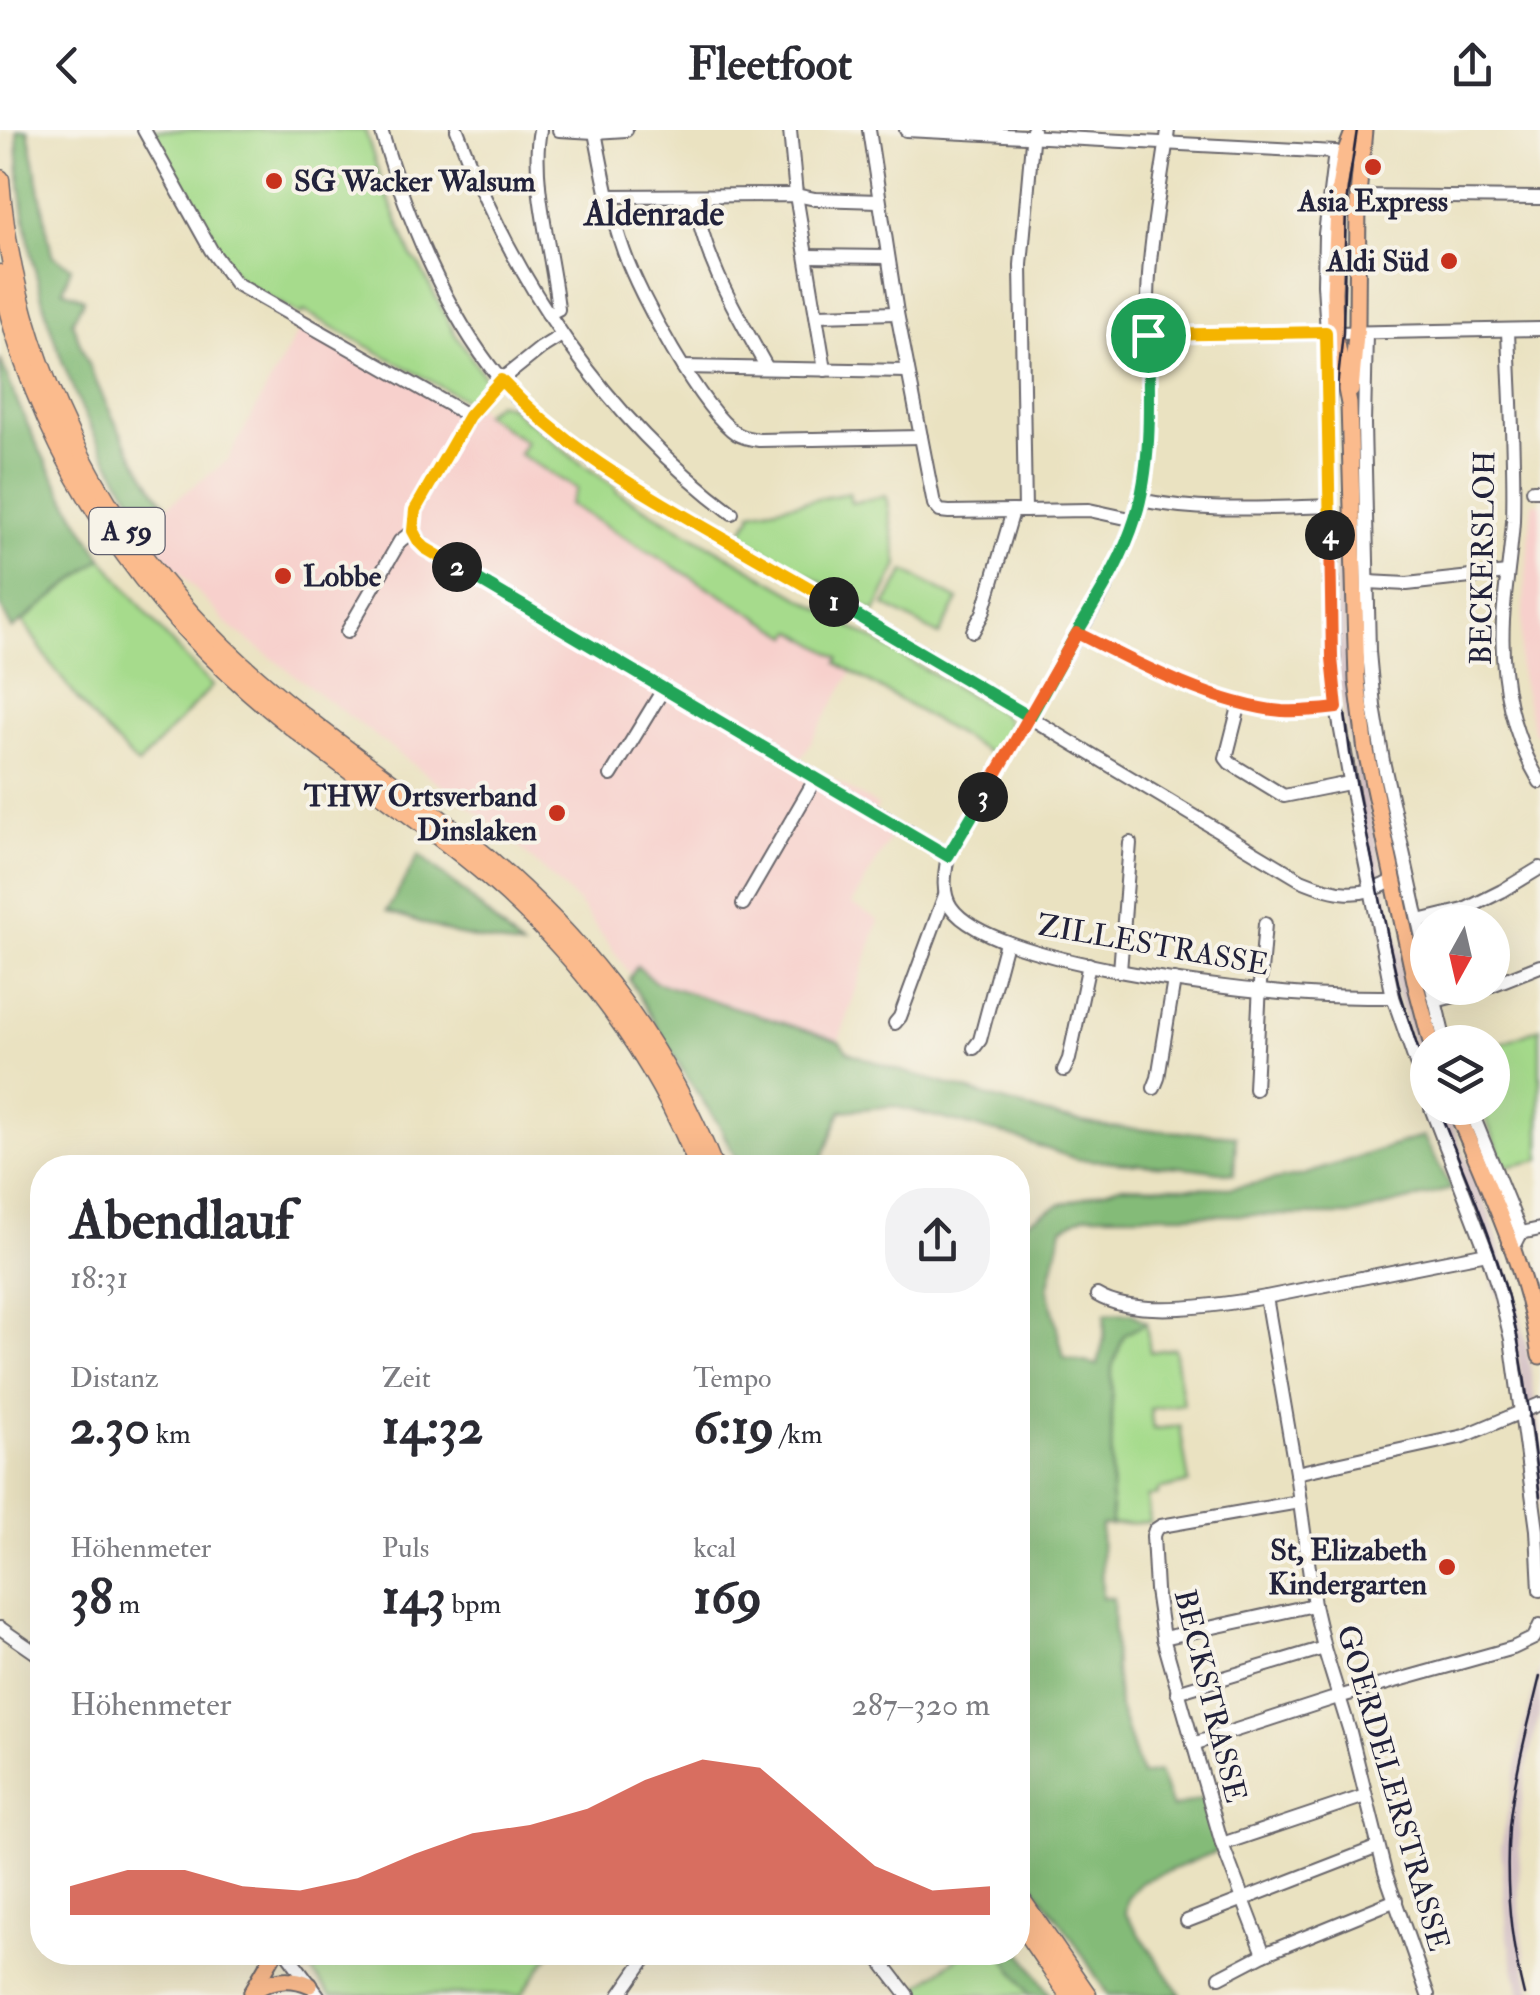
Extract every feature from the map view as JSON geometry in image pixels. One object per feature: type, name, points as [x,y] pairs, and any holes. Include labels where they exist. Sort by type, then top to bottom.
[{"type":"highway","name":"A 59","points":[[0,179],[8,240],[25,314],[56,403],[114,514],[190,613],[286,712],[489,877],[570,958],[651,1070],[693,1155]]},
{"type":"highway","name":"A 59","points":[[0,274],[15,332],[42,407],[104,524],[179,622],[248,691],[286,712]]},
{"type":"highway","name":"A 59","points":[[313,734],[458,833],[543,908],[581,948],[647,1037],[684,1101],[708,1155]]},
{"type":"highway","points":[[651,1070],[683,1155]]},
{"type":"highway","points":[[684,1101],[718,1155]]},
{"type":"highway","points":[[1030,1912],[1087,1995]]},
{"type":"highway","points":[[1030,1937],[1070,1995]]},
{"type":"main road","points":[[1350,404],[1331,333],[1340,152],[1354,130]]},
{"type":"main road","points":[[1364,130],[1358,196],[1361,333],[1350,404],[1357,681],[1366,751],[1426,1025]]},
{"type":"main road","points":[[1462,1125],[1526,1288],[1540,1356]]},
{"type":"main road","points":[[251,1994],[268,1965]]},
{"type":"main road","points":[[251,1994],[267,1984],[288,1979],[314,1990]]},
{"type":"street","points":[[144,130],[211,250],[235,283],[469,416]]},
{"type":"street","points":[[381,130],[427,255],[463,325],[501,380],[566,442],[612,474],[1301,880],[1344,892],[1392,873]]},
{"type":"street","points":[[458,130],[499,228],[562,334],[600,384],[664,455],[732,513]]},
{"type":"street","points":[[540,130],[540,186],[558,309],[548,314]]},
{"type":"street","points":[[559,130],[626,130]]},
{"type":"street","points":[[790,130],[796,195],[825,370]]},
{"type":"street","points":[[869,130],[897,313],[934,504],[940,511],[1089,510],[1134,520]]},
{"type":"street","points":[[906,130],[1167,136],[1340,152],[1361,165]]},
{"type":"street","points":[[595,132],[607,196],[625,255],[683,367],[734,432],[759,440],[922,437]]},
{"type":"street","points":[[973,632],[1019,511],[1022,265],[1032,133]]},
{"type":"street","points":[[895,1023],[945,895],[948,856],[1104,590],[1134,520],[1140,500],[1147,425],[1148,277],[1167,136]]},
{"type":"street","points":[[607,196],[796,195],[879,200]]},
{"type":"street","points":[[694,196],[699,226],[719,283],[768,368]]},
{"type":"street","points":[[1358,196],[1540,198]]},
{"type":"street","points":[[807,256],[888,257]]},
{"type":"street","points":[[816,315],[897,313]]},
{"type":"street","points":[[1148,335],[1540,329]]},
{"type":"street","name":"BECKERSLOH","points":[[1508,330],[1513,523],[1502,653],[1506,691],[1519,738],[1540,782]]},
{"type":"street","points":[[1331,333],[1332,658],[1337,708],[1392,997],[1410,1048]]},
{"type":"street","points":[[1361,333],[1374,706],[1414,905]]},
{"type":"street","points":[[562,334],[501,380],[469,416],[415,510],[413,531],[425,548],[948,856]]},
{"type":"street","points":[[683,367],[908,371]]},
{"type":"street","points":[[1140,500],[1173,507],[1330,506]]},
{"type":"street","points":[[347,632],[400,541],[413,531]]},
{"type":"street","points":[[1368,582],[1407,584],[1507,573]]},
{"type":"street","points":[[1077,633],[1172,677],[1240,702],[1280,710],[1337,708]]},
{"type":"street","points":[[611,774],[664,688]]},
{"type":"street","points":[[1240,702],[1226,752],[1230,763],[1284,796],[1349,784]]},
{"type":"street","points":[[742,904],[816,778]]},
{"type":"street","points":[[1120,971],[1130,843]]},
{"type":"street","points":[[1474,905],[1540,868]]},
{"type":"street","points":[[1372,884],[1399,906]]},
{"type":"street","name":"ZILLESTRASSE","points":[[945,895],[956,913],[1006,942],[1042,954],[1120,971],[1260,991],[1392,997]]},
{"type":"street","points":[[1255,1090],[1266,924]]},
{"type":"street","points":[[974,1048],[980,1040],[1006,942]]},
{"type":"street","points":[[1064,1070],[1089,964]]},
{"type":"street","points":[[1510,978],[1540,966]]},
{"type":"street","points":[[1154,1088],[1174,980]]},
{"type":"street","points":[[1438,1125],[1487,1252],[1511,1340],[1537,1530],[1540,1590]]},
{"type":"street","points":[[1477,1125],[1521,1233]]},
{"type":"street","points":[[1512,1249],[1521,1233],[1540,1229]]},
{"type":"street","points":[[1097,1295],[1109,1303],[1208,1307],[1487,1252]]},
{"type":"street","name":"GOERDELERSTRASSE","points":[[1266,1297],[1314,1605],[1378,1847],[1428,1995]]},
{"type":"street","points":[[1296,1474],[1464,1436],[1540,1404]]},
{"type":"street","name":"BECKSTRASSE","points":[[1264,1954],[1222,1844],[1177,1692],[1163,1638],[1153,1536],[1161,1526],[1299,1502]]},
{"type":"street","points":[[1163,1638],[1314,1605]]},
{"type":"street","points":[[0,1628],[30,1648]]},
{"type":"street","points":[[1193,1744],[1338,1697],[1513,1648],[1537,1632]]},
{"type":"street","points":[[1177,1692],[1324,1648]]},
{"type":"street","points":[[1222,1844],[1365,1796]]},
{"type":"street","points":[[1188,1921],[1378,1847]]},
{"type":"street","points":[[1220,1977],[1264,1954],[1396,1900]]},
{"type":"street","points":[[296,1965],[314,1990]]},
{"type":"street","points":[[620,1995],[641,1965]]},
{"type":"street","points":[[884,1965],[907,1995]]},
{"type":"shaded area","points":[[303,322],[468,410],[480,408],[483,414],[526,442],[520,455],[577,489],[570,505],[790,636],[793,631],[839,658],[837,663],[852,672],[800,760],[878,806],[870,819],[893,833],[852,904],[879,920],[839,1041],[655,982],[637,966],[631,975],[578,902],[498,828],[229,626],[150,536],[146,522],[227,461]]},
{"type":"shaded area","points":[[1532,503],[1540,503],[1540,733],[1534,734],[1519,666]]},
{"type":"shaded area","points":[[1334,548],[1344,548],[1347,654],[1358,752],[1410,988],[1410,1005],[1414,1005],[1419,1025],[1410,1025],[1410,1035],[1390,972],[1338,684]]},
{"type":"shaded area","points":[[1441,1125],[1453,1125],[1490,1215],[1518,1303],[1540,1435],[1540,1516],[1517,1352]]},
{"type":"shaded area","points":[[1540,1667],[1540,1712],[1520,1817],[1519,1900],[1533,1995],[1520,1995],[1507,1932],[1501,1847]]},
{"type":"green space","points":[[17,130],[28,130],[52,255],[71,267],[63,290],[84,299],[72,322],[81,347],[125,440],[166,506],[146,522],[90,427],[52,331],[27,230]]},
{"type":"green space","points":[[150,130],[365,130],[412,257],[455,334],[484,376],[484,388],[478,398],[472,404],[304,311],[301,315],[243,283],[227,267]]},
{"type":"green space","points":[[0,358],[45,461],[102,558],[12,629],[0,605]]},
{"type":"green space","points":[[497,403],[510,406],[617,492],[1004,715],[1008,731],[996,757],[837,663],[839,658],[794,631],[790,636],[569,504],[577,489],[519,454],[526,442],[483,414]]},
{"type":"green space","points":[[849,493],[851,503],[886,496],[898,565],[875,612],[738,536],[751,512]]},
{"type":"green space","points":[[102,558],[212,686],[138,765],[89,714],[23,621]]},
{"type":"green space","points":[[905,571],[958,600],[939,635],[885,605]]},
{"type":"green space","points":[[419,855],[522,948],[455,934],[387,911]]},
{"type":"green space","points":[[637,966],[655,982],[839,1041],[848,1052],[891,1068],[1061,1118],[1109,1127],[1236,1136],[1234,1174],[1076,1159],[1004,1134],[893,1106],[841,1111],[824,1155],[734,1155],[629,979]]},
{"type":"green space","points":[[1540,1028],[1540,1160],[1506,1167],[1488,1125],[1510,1125],[1510,1039]]},
{"type":"green space","points":[[1423,1136],[1452,1189],[1352,1215],[1086,1215],[1062,1228],[1048,1289],[1064,1358],[1098,1365],[1105,1314],[1131,1313],[1146,1323],[1124,1335],[1112,1367],[1111,1525],[1101,1525],[1102,1598],[1113,1598],[1119,1707],[1141,1775],[1159,1772],[1172,1808],[1204,1798],[1220,1850],[1141,1882],[1128,1897],[1125,1913],[1181,1995],[1108,1995],[1030,1881],[1030,1220],[1059,1205],[1120,1186],[1231,1188],[1303,1175]]},
{"type":"green space","points":[[1146,1323],[1150,1352],[1174,1348],[1183,1404],[1150,1409],[1153,1429],[1180,1426],[1189,1483],[1158,1490],[1158,1495],[1147,1497],[1150,1522],[1111,1525],[1112,1367],[1124,1335]]},
{"type":"green space","points":[[307,1965],[542,1965],[521,1995],[331,1995]]},
{"type":"green space","points":[[948,1965],[1010,1965],[1030,1995],[916,1995],[913,1991]]},
{"type":"green space","points":[[1009,1965],[1030,1965],[1050,1995],[1030,1995]]},
{"type":"tram line","points":[[1357,130],[1346,204],[1343,333],[1334,416],[1341,683],[1350,753],[1411,1025]]},
{"type":"tram line","points":[[1445,1125],[1485,1225],[1508,1297],[1523,1371],[1540,1496]]},
{"type":"tram line","points":[[1524,1995],[1508,1891],[1509,1827],[1540,1676]]},
{"type":"place","name":"Asia Express","points":[[1373,167]]},
{"type":"place","name":"SG Wacker Walsum","points":[[274,181]]},
{"type":"place","name":"Aldi Süd","points":[[1449,261]]},
{"type":"place","name":"Lobbe","points":[[283,576]]},
{"type":"place","name":"THW Ortsverband Dinslaken","points":[[557,813]]},
{"type":"place","name":"St, Elizabeth Kindergarten","points":[[1447,1567]]},
{"type":"district","name":"Aldenrade","points":[[654,214]]},
{"type":"route","points":[[1148,335],[1144,477],[1134,520],[1104,590],[1077,633],[1030,717],[612,474],[566,442],[501,380],[454,440],[415,510],[413,531],[425,548],[948,856],[1038,704],[1077,633],[1172,677],[1260,708],[1337,708],[1332,658],[1326,332],[1148,335]]}]
